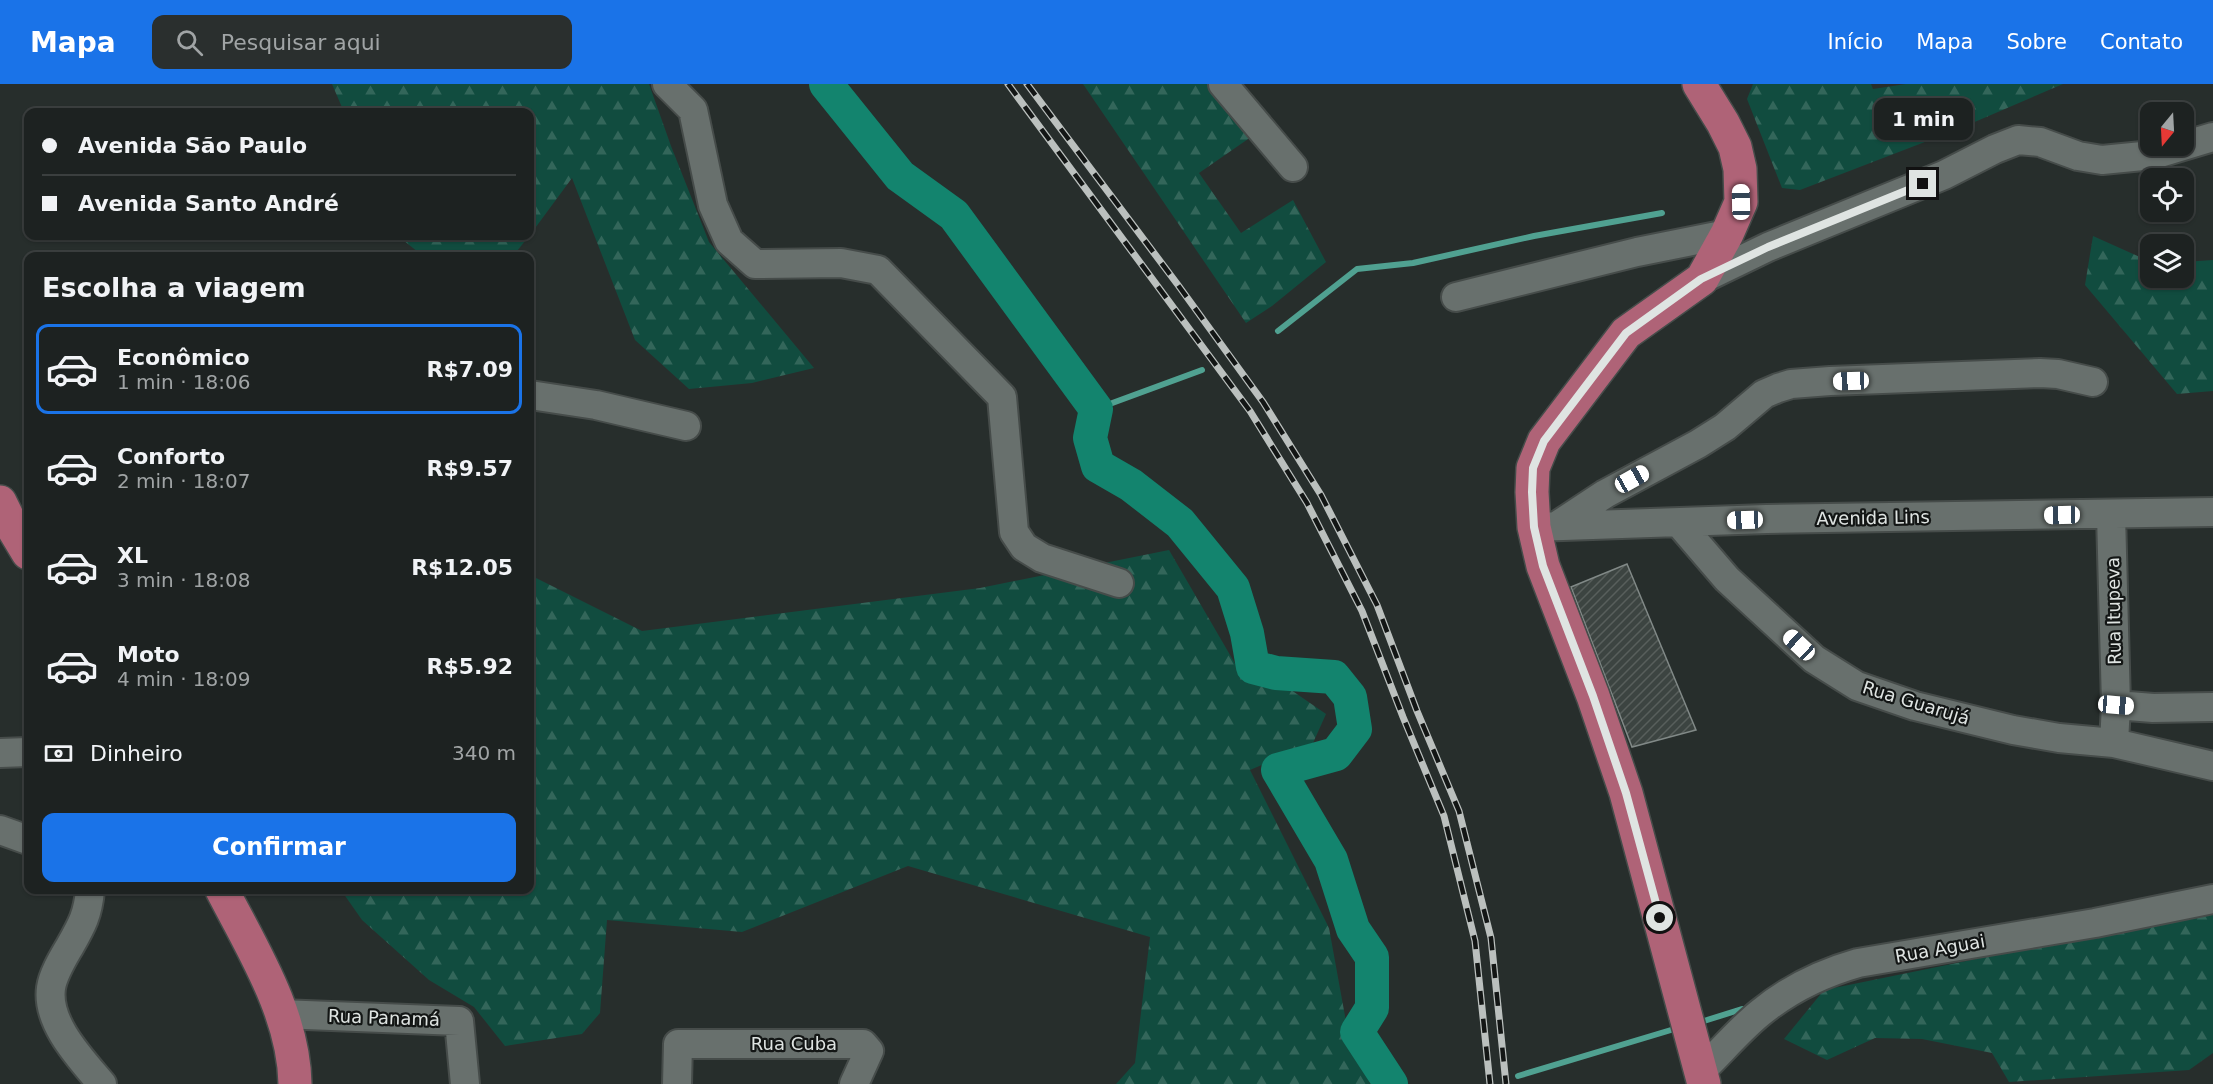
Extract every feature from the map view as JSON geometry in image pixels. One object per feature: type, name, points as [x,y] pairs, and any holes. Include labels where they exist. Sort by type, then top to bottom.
[{"type":"main road","points":[[1699,84],[1735,147],[1740,169],[1741,202],[1727,234],[1701,279],[1626,333],[1544,441],[1533,468],[1532,492],[1545,527],[1543,566],[1593,696],[1626,793],[1702,1078]]},
{"type":"main road","points":[[224,894],[267,979],[295,1060],[295,1084]]},
{"type":"street","points":[[667,84],[693,110],[713,205],[729,241],[755,264],[841,263],[878,270],[1002,397],[1014,532],[1024,547],[1042,558],[1119,583]]},
{"type":"street","points":[[1223,84],[1293,167]]},
{"type":"street","points":[[1701,279],[1768,247],[1944,175],[2018,140],[2040,142],[2078,156],[2102,160],[2153,155],[2213,138]]},
{"type":"street","points":[[1456,297],[1637,252],[1727,234]]},
{"type":"street","points":[[1545,527],[1698,444],[1725,427],[1764,394],[1791,384],[2031,373],[2058,374],[2093,382]]},
{"type":"street","points":[[534,396],[596,405],[686,426]]},
{"type":"street","name":"Avenida Lins","points":[[1545,527],[1778,519],[2213,512]]},
{"type":"street","name":"Rua Itupeva","points":[[2111,514],[2116,705],[2114,743]]},
{"type":"street","name":"Rua Guarujá","points":[[1679,523],[1727,579],[1814,659],[1857,686],[1915,706],[2013,730],[2059,738],[2114,743],[2213,766]]},
{"type":"street","points":[[2116,705],[2153,708],[2213,707]]},
{"type":"street","points":[[0,753],[24,752]]},
{"type":"street","points":[[0,830],[24,839]]},
{"type":"street","points":[[90,894],[83,924],[51,985],[50,997],[51,1010],[58,1025],[102,1084]]},
{"type":"street","name":"Rua Aguai","points":[[1702,1078],[1759,1014],[1782,997],[1834,970],[1858,963],[2095,923],[2213,899]]},
{"type":"street","name":"Rua Panamá","points":[[280,1014],[459,1021],[465,1084]]},
{"type":"street","name":"Rua Cuba","points":[[677,1084],[678,1044],[863,1044],[869,1051],[854,1084]]},
{"type":"green space","points":[[332,84],[649,84],[709,242],[814,368],[752,383],[689,389],[635,340],[572,178],[534,230],[534,108],[342,108]]},
{"type":"green space","points":[[1083,84],[1209,84],[1251,137],[1199,173],[1241,233],[1293,200],[1326,262],[1272,306],[1246,323]]},
{"type":"green space","points":[[1753,84],[1871,84],[1873,89],[1906,84],[2063,84],[1956,130],[1800,190],[1782,188],[1747,99]]},
{"type":"green space","points":[[2093,236],[2140,257],[2140,288],[2194,288],[2194,261],[2213,260],[2213,391],[2177,394],[2085,285]]},
{"type":"green space","points":[[403,240],[526,240],[516,252],[418,252]]},
{"type":"green space","points":[[1169,550],[1244,679],[1278,681],[1326,714],[1313,743],[1250,770],[1329,928],[1347,1027],[1370,1084],[1116,1084],[1135,1063],[1150,937],[908,866],[742,932],[607,920],[600,1013],[582,1034],[505,1046],[474,1007],[429,980],[362,920],[344,894],[534,894],[534,577],[642,631],[980,588]]},
{"type":"green space","points":[[2213,911],[2213,1053],[2189,1070],[2009,1082],[1992,1053],[1922,1039],[1875,1038],[1827,1060],[1784,1039],[1824,990]]},
{"type":"building","points":[[1627,564],[1696,730],[1632,747],[1571,587]]},
{"type":"waterway","points":[[826,84],[900,176],[954,215],[1096,409],[1090,438],[1098,466],[1131,485],[1180,523],[1233,588],[1247,633],[1253,667],[1276,673],[1334,677],[1350,697],[1355,729],[1336,754],[1278,770],[1331,860],[1353,929],[1372,957],[1372,1008],[1357,1032],[1391,1084]]},
{"type":"waterway","points":[[1278,331],[1357,269],[1413,263],[1534,236],[1662,213]]},
{"type":"waterway","points":[[1096,409],[1202,370]]},
{"type":"waterway","points":[[1704,1021],[1742,1009]]},
{"type":"waterway","points":[[1518,1076],[1671,1030]]},
{"type":"railway","points":[[1008,84],[1250,411],[1307,503],[1362,611],[1444,816],[1475,941],[1490,1084]]},
{"type":"railway","points":[[1027,84],[1263,402],[1321,495],[1377,605],[1417,711],[1459,811],[1491,938],[1506,1084]]},
{"type":"route","points":[[1660,918],[1626,793],[1593,696],[1543,566],[1534,527],[1533,468],[1544,441],[1626,333],[1701,279],[1768,247],[1923,184]]}]
